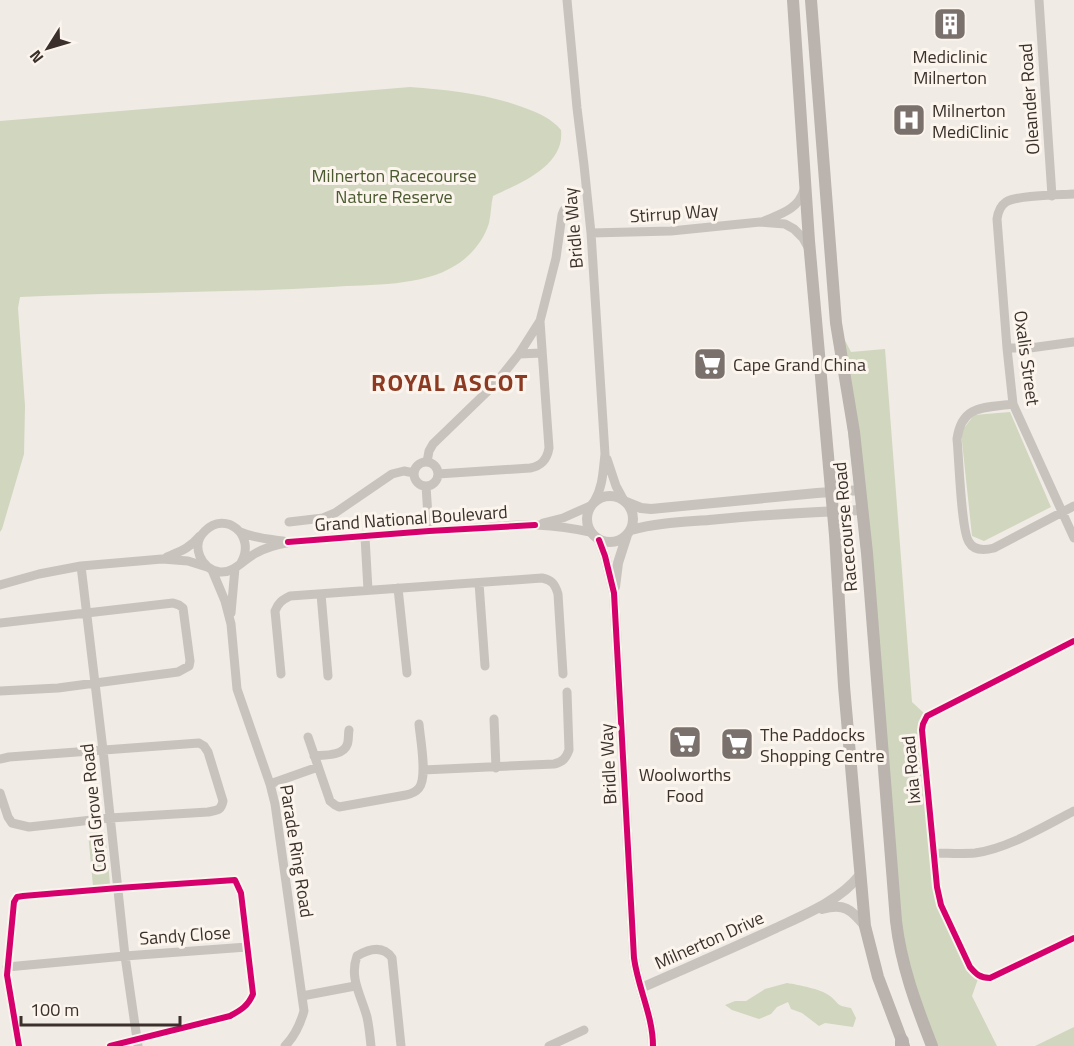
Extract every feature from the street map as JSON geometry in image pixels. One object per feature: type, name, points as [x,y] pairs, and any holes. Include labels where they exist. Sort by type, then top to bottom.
[{"type":"main road","name":"Racecourse Road","points":[[793,0],[810,252],[865,926],[878,977],[902,1044]]},
{"type":"main road","name":"Racecourse Road","points":[[811,0],[836,323],[861,490],[899,948],[915,1005],[932,1046]]},
{"type":"street","name":"Bridle Way","points":[[567,0],[591,233],[605,454],[601,486],[592,504]]},
{"type":"street","name":"Oleander Road","points":[[1039,0],[1052,196]]},
{"type":"street","name":"Stirrup Way","points":[[760,222],[784,213],[796,205],[805,186]]},
{"type":"street","points":[[1052,196],[1074,194]]},
{"type":"street","name":"Oxalis Street","points":[[1052,196],[1014,198],[1000,207],[997,219],[1013,405],[1074,538]]},
{"type":"street","points":[[438,474],[530,468],[542,464],[548,456],[540,321],[556,258],[562,215],[569,207]]},
{"type":"street","name":"Stirrup Way","points":[[591,233],[672,231],[760,222],[785,224],[794,229],[810,252]]},
{"type":"street","points":[[427,462],[429,451],[437,439],[495,384],[519,354],[540,321]]},
{"type":"street","points":[[1007,348],[1030,348],[1074,342]]},
{"type":"street","points":[[519,354],[542,353]]},
{"type":"street","points":[[1013,405],[975,409],[965,418],[959,428],[957,439],[964,527],[969,542],[977,548],[986,550],[994,548],[1074,506]]},
{"type":"street","name":"Bridle Way","points":[[605,454],[624,501]]},
{"type":"street","points":[[427,462],[435,465],[438,474],[435,482],[426,486],[418,483],[414,473],[420,463],[427,462]]},
{"type":"street","points":[[289,522],[322,518],[335,513],[392,474],[404,471],[414,473]]},
{"type":"street","points":[[426,486],[429,531]]},
{"type":"street","points":[[624,501],[633,514],[633,525],[629,532],[621,540],[614,542],[599,540],[590,532],[586,519],[587,512],[592,504],[608,496],[615,496],[641,508],[651,509],[861,490]]},
{"type":"street","name":"Grand National Boulevard","points":[[535,525],[563,518],[592,504]]},
{"type":"street","points":[[629,532],[645,526],[664,524],[862,510]]},
{"type":"street","points":[[0,585],[39,574],[81,566],[162,559],[188,561],[224,572],[238,565],[246,551],[246,544],[240,532],[229,525],[216,524],[205,531],[192,545],[162,559]]},
{"type":"street","name":"Grand National Boulevard","points":[[238,565],[262,549],[288,542],[535,525],[590,532]]},
{"type":"street","name":"Grand National Boulevard","points":[[240,532],[288,542]]},
{"type":"street","name":"Bridle Way","points":[[614,593],[618,563],[629,532]]},
{"type":"street","points":[[201,536],[199,556],[202,562],[210,568]]},
{"type":"street","points":[[365,537],[368,590]]},
{"type":"street","name":"Bridle Way","points":[[599,540],[614,593],[634,958],[640,988]]},
{"type":"street","name":"Parade Ring Road","points":[[231,624],[238,565]]},
{"type":"street","name":"Coral Grove Road","points":[[81,566],[137,1043]]},
{"type":"street","name":"Parade Ring Road","points":[[210,568],[225,601],[231,624],[237,689],[270,784],[279,826],[304,1011],[300,1025],[285,1046]]},
{"type":"street","points":[[281,674],[275,611],[282,600],[290,596],[542,578],[555,585],[558,594],[563,674]]},
{"type":"street","points":[[479,583],[485,666]]},
{"type":"street","points":[[398,588],[407,673]]},
{"type":"street","points":[[321,594],[328,676]]},
{"type":"street","points":[[0,623],[173,603],[183,608],[190,661],[189,666],[178,672],[58,688],[0,691]]},
{"type":"street","name":"Ixia Road","points":[[1074,641],[927,716],[922,730],[934,873],[941,905],[970,967],[979,976],[990,978],[1074,938]]},
{"type":"street","points":[[423,770],[496,768],[561,762],[566,758],[569,750],[567,692]]},
{"type":"street","points":[[494,719],[496,768]]},
{"type":"street","points":[[308,737],[330,801],[339,807],[414,793],[419,788],[423,770],[419,724]]},
{"type":"street","points":[[314,756],[342,751],[348,744],[349,730]]},
{"type":"street","points":[[0,759],[199,743],[208,752],[224,801],[220,810],[208,812],[110,818],[29,827],[12,823],[8,818],[0,793]]},
{"type":"street","points":[[270,784],[318,767]]},
{"type":"street","points":[[934,853],[978,853],[1015,841],[1074,812]]},
{"type":"street","name":"Milnerton Drive","points":[[652,1046],[653,1037],[640,988],[745,943],[812,911],[842,894],[860,875]]},
{"type":"street","points":[[19,1046],[8,987],[7,967],[16,897],[235,880],[241,892],[253,994],[250,1001],[243,1010],[230,1016],[137,1043],[110,1046]]},
{"type":"street","name":"Milnerton Drive","points":[[812,911],[840,906],[856,915],[865,926]]},
{"type":"street","name":"Sandy Close","points":[[7,967],[247,947]]},
{"type":"street","points":[[371,1046],[367,1018],[356,986],[353,965],[357,956],[366,951],[380,949],[392,958],[401,1046]]},
{"type":"street","points":[[302,996],[356,986]]},
{"type":"street","points":[[549,1046],[584,1030]]},
{"type":"green space","name":"Milnerton Racecourse Nature Reserve","points":[[410,87],[483,96],[535,112],[561,130],[556,154],[539,172],[493,196],[489,223],[476,247],[456,265],[428,277],[379,285],[20,297],[18,308],[25,406],[24,454],[0,532],[0,121]]},
{"type":"green space","points":[[836,323],[851,352],[885,349],[912,702],[927,716],[925,720],[937,887],[979,976],[972,996],[997,1046],[932,1046],[905,971]]},
{"type":"green space","points":[[1010,412],[1051,507],[984,541],[972,536],[961,432],[974,415]]},
{"type":"green space","points":[[105,832],[110,884],[93,886],[88,833]]},
{"type":"green space","points":[[787,983],[821,991],[840,1005],[851,1008],[856,1018],[853,1027],[825,1023],[819,1026],[802,1013],[791,1009],[788,1002],[759,1019],[732,1010],[725,1005],[735,1001],[746,1001],[765,989]]},
{"type":"green space","points":[[1074,1027],[1074,1046],[1035,1046]]},
{"type":"cycle path","points":[[288,542],[535,525]]},
{"type":"cycle path","points":[[599,540],[614,593],[634,958],[651,1024],[653,1046]]},
{"type":"cycle path","points":[[1074,641],[927,716],[922,730],[937,887],[941,905],[970,967],[978,975],[990,978],[1074,938]]},
{"type":"cycle path","points":[[19,1046],[7,975],[14,902],[17,897],[235,880],[241,893],[253,994],[249,1002],[230,1016],[110,1046]]},
{"type":"place","name":"Mediclinic Milnerton","points":[[950,24]]},
{"type":"place","name":"Milnerton MediClinic","points":[[909,120]]},
{"type":"place","name":"Cape Grand China","points":[[710,364]]},
{"type":"place","name":"Woolworths Food","points":[[685,742]]},
{"type":"place","name":"The Paddocks Shopping Centre","points":[[737,744]]},
{"type":"district","name":"ROYAL ASCOT","points":[[450,382]]}]
